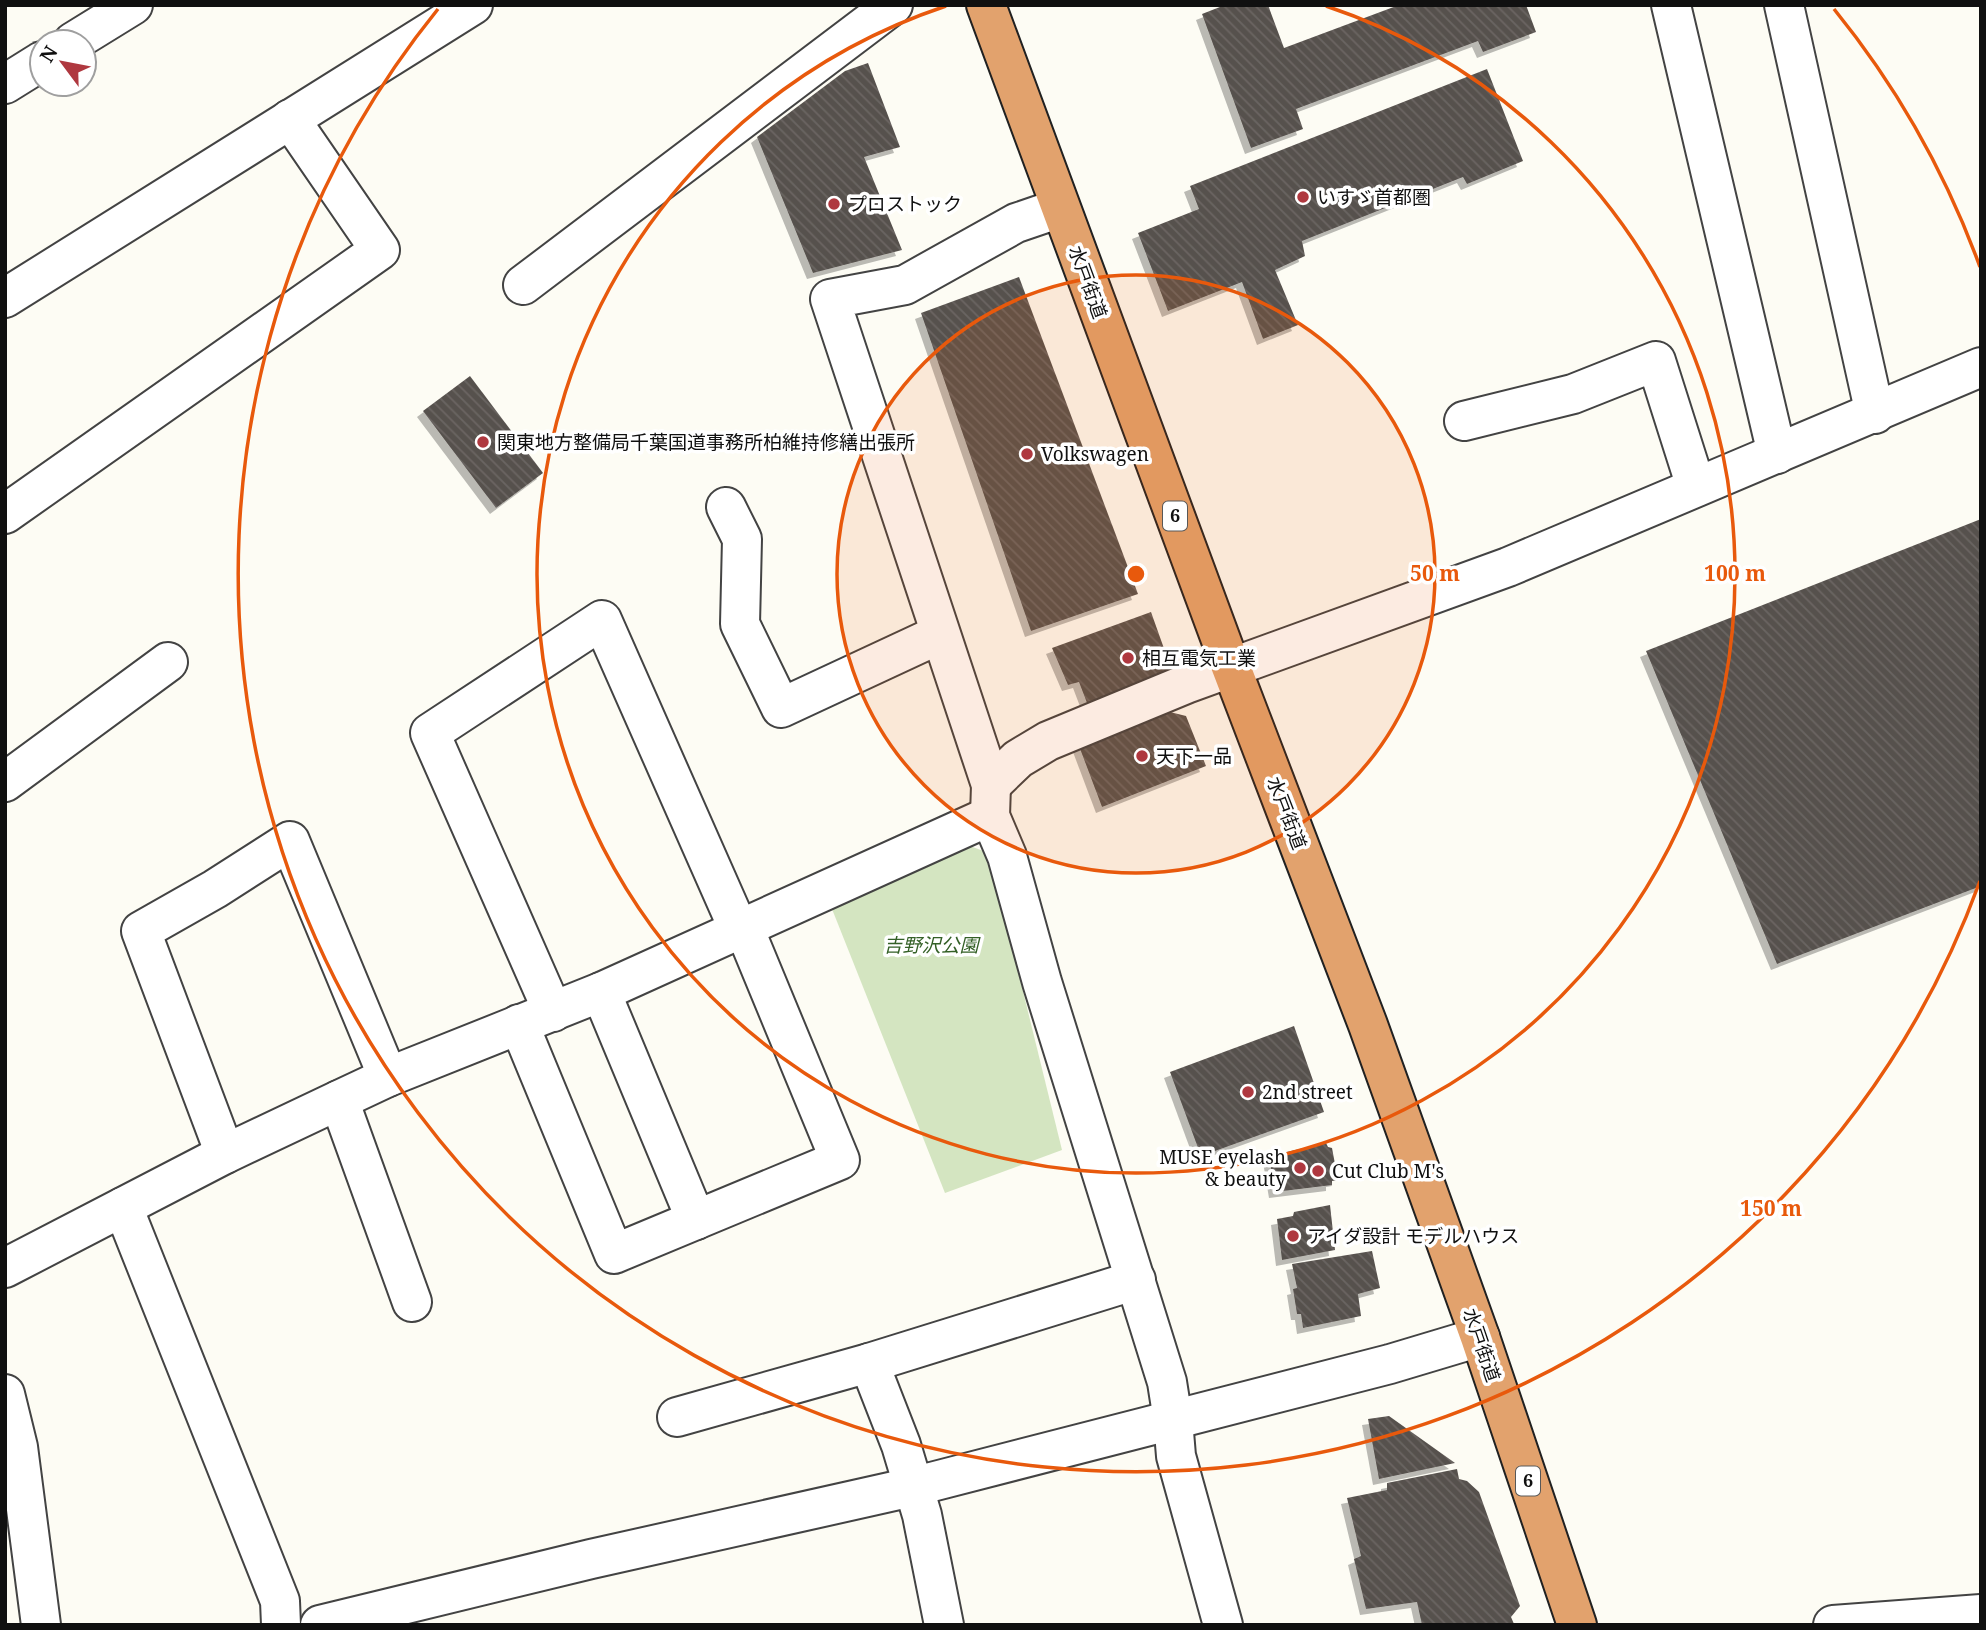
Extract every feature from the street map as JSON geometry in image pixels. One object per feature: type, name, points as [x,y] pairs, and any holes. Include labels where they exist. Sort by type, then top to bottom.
[{"type":"highway","name":"水戸街道","points":[[986,5],[1231,667],[1368,1025],[1479,1337],[1577,1625]]},
{"type":"street","points":[[96,28],[133,5]]},
{"type":"street","points":[[5,298],[473,5]]},
{"type":"street","points":[[523,285],[893,5]]},
{"type":"street","points":[[1671,5],[1777,454]]},
{"type":"street","points":[[1784,5],[1875,414]]},
{"type":"street","points":[[5,84],[28,70]]},
{"type":"street","points":[[5,514],[380,250],[290,118]]},
{"type":"street","points":[[1060,208],[1016,223],[905,285],[830,299],[940,634],[1042,982],[1167,1382],[1176,1456],[1223,1625]]},
{"type":"street","points":[[1464,421],[1573,394],[1656,361],[1696,487]]},
{"type":"street","points":[[5,1268],[225,1154],[388,1077],[601,992],[742,929],[990,800],[1018,759],[1048,741],[1231,667],[1508,567],[1981,367]]},
{"type":"street","points":[[726,508],[742,539],[740,624],[781,708],[940,634]]},
{"type":"street","points":[[602,620],[742,929],[840,1160],[614,1254],[536,1018],[430,733],[602,620]]},
{"type":"street","points":[[5,782],[168,662]]},
{"type":"street","points":[[225,1154],[141,931],[215,889],[290,841],[388,1077]]},
{"type":"street","points":[[601,992],[696,1220]]},
{"type":"street","points":[[339,1100],[412,1301]]},
{"type":"street","points":[[123,1207],[280,1601],[281,1625]]},
{"type":"street","points":[[677,1417],[869,1363],[1136,1280]]},
{"type":"street","points":[[320,1625],[591,1559],[912,1488],[1390,1364],[1479,1337]]},
{"type":"street","points":[[869,1363],[901,1445],[922,1515],[944,1625]]},
{"type":"street","points":[[5,1394],[41,1625]]},
{"type":"street","points":[[1833,1625],[1981,1614]]},
{"type":"green space","name":"吉野沢公園","points":[[959,842],[989,853],[1062,1150],[945,1193],[830,904]]},
{"type":"building","points":[[1225,5],[1268,5],[1284,48],[1399,5],[1526,5],[1536,32],[1483,52],[1478,41],[1296,109],[1303,129],[1251,148],[1202,14]]},
{"type":"building","name":"プロストック","points":[[868,63],[900,147],[864,157],[902,250],[813,273],[757,137],[845,71]]},
{"type":"building","name":"いすゞ首都圏","points":[[1487,69],[1523,161],[1467,184],[1463,177],[1302,241],[1305,256],[1275,270],[1298,325],[1263,339],[1242,282],[1168,311],[1138,233],[1199,209],[1190,186]]},
{"type":"building","name":"Volkswagen","points":[[1019,277],[1138,594],[1031,631],[921,313]]},
{"type":"building","name":"関東地方整備局千葉国道事務所柏維持修繕出張所","points":[[470,376],[543,473],[496,508],[423,411]]},
{"type":"building","points":[[1981,519],[1981,886],[1777,964],[1646,651]]},
{"type":"building","points":[[1151,612],[1172,671],[1087,703],[1079,682],[1068,685],[1052,648]]},
{"type":"building","name":"天下一品","points":[[1170,712],[1186,716],[1206,766],[1102,807],[1079,746]]},
{"type":"building","name":"2nd street","points":[[1294,1026],[1324,1112],[1201,1156],[1170,1072]]},
{"type":"building","points":[[1326,1143],[1332,1148],[1338,1180],[1332,1181],[1332,1185],[1275,1192],[1269,1156]]},
{"type":"building","points":[[1330,1205],[1335,1250],[1282,1260],[1277,1219],[1293,1216],[1294,1212]]},
{"type":"building","points":[[1372,1251],[1380,1288],[1358,1294],[1361,1316],[1303,1328],[1301,1314],[1297,1314],[1293,1289],[1297,1288],[1292,1264]]},
{"type":"building","points":[[1389,1416],[1455,1463],[1379,1479],[1368,1419]]},
{"type":"building","points":[[1457,1469],[1459,1479],[1467,1481],[1479,1492],[1520,1606],[1511,1617],[1514,1624],[1422,1625],[1417,1602],[1366,1609],[1354,1559],[1361,1556],[1347,1498],[1387,1490],[1387,1483]]},
{"type":"place","name":"いすゞ首都圏","points":[[1303,197]]},
{"type":"place","name":"プロストック","points":[[834,204]]},
{"type":"place","name":"関東地方整備局千葉国道事務所柏維持修繕出張所","points":[[483,442]]},
{"type":"place","name":"Volkswagen","points":[[1027,454]]},
{"type":"place","name":"相互電気工業","points":[[1128,658]]},
{"type":"place","name":"天下一品","points":[[1142,756]]},
{"type":"place","name":"2nd street","points":[[1248,1092]]},
{"type":"place","name":"MUSE eyelash & beauty","points":[[1300,1168]]},
{"type":"place","name":"Cut Club M's","points":[[1318,1171]]},
{"type":"place","name":"アイダ設計 モデルハウス","points":[[1293,1236]]}]
